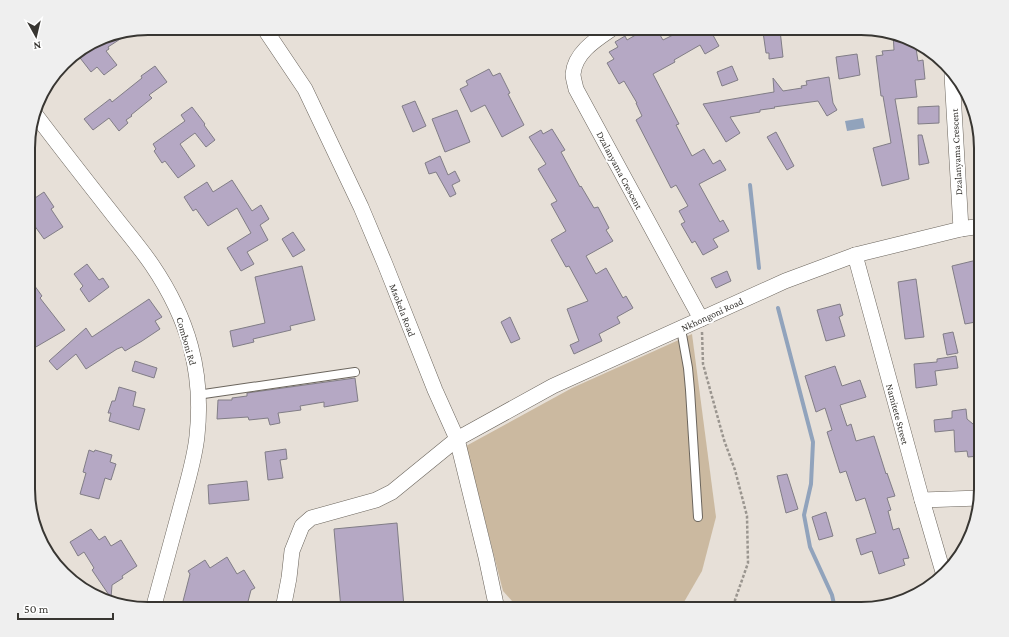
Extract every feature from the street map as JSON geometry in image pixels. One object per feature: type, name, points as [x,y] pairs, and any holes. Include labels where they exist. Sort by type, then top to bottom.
[{"type":"street","name":"Msokela Road","points":[[269,35],[305,89],[361,207],[429,376],[457,439],[496,602]]},
{"type":"street","name":"Dzalanyama Crescent","points":[[603,35],[589,45],[576,63],[573,74],[576,89],[701,319]]},
{"type":"street","name":"Dzalanyama Crescent","points":[[952,81],[961,229]]},
{"type":"street","name":"Comboni Rd","points":[[39,119],[151,264],[183,320],[190,344],[195,365],[197,436],[193,458],[155,602]]},
{"type":"street","name":"Nkhongoni Road","points":[[284,602],[289,578],[292,551],[302,526],[311,518],[376,500],[392,492],[457,439],[553,386],[785,281],[855,256],[974,227]]},
{"type":"street","name":"Namitete Street","points":[[855,256],[942,568]]},
{"type":"street","points":[[922,500],[974,498]]},
{"type":"lane","points":[[680,329],[690,390],[698,518]]},
{"type":"lane","points":[[197,395],[355,372]]},
{"type":"path","points":[[701,319],[703,364],[724,440],[735,470],[747,516],[748,563],[735,602]]},
{"type":"shaded area","points":[[692,334],[716,517],[702,571],[684,602],[514,602],[503,591],[466,446],[572,388]]},
{"type":"water","points":[[863,118],[865,128],[847,131],[845,121]]},
{"type":"building","points":[[636,35],[660,35],[663,40],[673,35],[713,35],[719,46],[705,54],[700,45],[674,60],[675,62],[653,74],[679,124],[676,125],[692,156],[704,149],[713,164],[720,160],[726,170],[699,184],[720,222],[723,220],[729,231],[713,239],[718,247],[703,255],[695,241],[692,243],[681,224],[685,222],[679,211],[688,206],[676,185],[671,188],[636,120],[642,116],[637,103],[624,81],[619,84],[607,63],[614,59],[609,52],[618,47],[615,42],[625,36],[627,40]]},
{"type":"building","points":[[763,35],[781,35],[783,57],[769,59],[769,53],[766,53]]},
{"type":"building","points":[[121,39],[108,47],[109,49],[106,51],[117,65],[104,75],[97,67],[91,72],[80,58],[92,50]]},
{"type":"building","points":[[893,40],[916,50],[918,61],[923,60],[925,79],[915,80],[917,97],[895,99],[909,179],[882,186],[873,148],[891,143],[883,96],[881,96],[876,56],[883,55],[882,51],[894,50]]},
{"type":"building","points":[[857,54],[860,75],[839,79],[836,57]]},
{"type":"building","points":[[155,66],[167,82],[149,95],[152,98],[126,120],[128,123],[119,131],[109,118],[93,130],[84,119],[110,99],[112,102],[142,78],[141,76]]},
{"type":"building","points":[[732,66],[738,80],[722,86],[717,72]]},
{"type":"building","points":[[489,69],[493,76],[500,73],[510,93],[508,94],[524,125],[502,137],[485,105],[471,112],[460,89],[468,85],[466,81]]},
{"type":"building","points":[[829,77],[833,103],[837,110],[827,116],[818,101],[774,107],[775,108],[760,110],[760,112],[730,117],[740,133],[726,142],[703,104],[774,92],[773,78],[783,91],[802,88],[801,86],[807,85],[806,81]]},
{"type":"building","points":[[415,101],[426,126],[413,132],[402,106]]},
{"type":"building","points":[[939,106],[939,123],[918,124],[918,107]]},
{"type":"building","points":[[192,107],[215,140],[206,147],[195,133],[180,144],[195,166],[178,178],[165,161],[162,163],[154,151],[156,149],[153,144],[185,121],[181,115]]},
{"type":"building","points":[[457,110],[470,142],[445,152],[432,119]]},
{"type":"building","points":[[552,129],[565,150],[561,152],[580,187],[581,186],[594,208],[598,207],[609,228],[606,230],[613,241],[586,256],[596,274],[606,268],[623,298],[626,296],[633,308],[617,317],[620,323],[599,334],[602,341],[574,354],[570,345],[579,341],[567,309],[588,301],[569,266],[566,267],[551,240],[566,231],[551,204],[557,201],[538,169],[546,164],[529,137],[541,130],[543,134]]},
{"type":"building","points":[[776,132],[794,166],[787,170],[767,137]]},
{"type":"building","points":[[918,135],[922,135],[929,163],[919,165]]},
{"type":"building","points":[[440,156],[448,175],[455,171],[460,181],[452,185],[456,194],[450,197],[436,172],[429,174],[425,163]]},
{"type":"building","points":[[232,180],[252,211],[261,205],[269,219],[260,225],[268,240],[247,252],[254,264],[241,271],[227,248],[251,233],[237,208],[208,226],[196,209],[193,211],[184,197],[207,182],[213,192]]},
{"type":"building","points":[[44,192],[54,207],[51,209],[63,227],[44,239],[35,226],[35,198]]},
{"type":"building","points":[[293,232],[305,250],[293,257],[282,239]]},
{"type":"building","points":[[974,261],[974,322],[965,324],[952,266]]},
{"type":"building","points":[[87,264],[99,280],[103,278],[109,287],[89,302],[80,289],[83,286],[74,274]]},
{"type":"building","points":[[302,266],[315,320],[290,326],[291,330],[253,339],[254,342],[233,347],[230,331],[265,323],[255,277]]},
{"type":"building","points":[[727,271],[731,281],[716,288],[711,278]]},
{"type":"building","points":[[916,279],[924,337],[905,339],[898,282]]},
{"type":"building","points":[[35,286],[42,296],[40,298],[65,330],[35,348]]},
{"type":"building","points":[[149,299],[162,317],[155,321],[160,329],[142,341],[125,351],[122,347],[117,349],[86,369],[76,354],[57,370],[49,361],[86,328],[92,337]]},
{"type":"building","points":[[840,304],[843,315],[839,317],[845,336],[826,341],[817,310]]},
{"type":"building","points":[[510,317],[520,339],[511,343],[501,322]]},
{"type":"building","points":[[953,332],[958,353],[947,355],[943,334]]},
{"type":"building","points":[[956,356],[958,368],[935,371],[937,385],[916,388],[914,364],[937,362],[937,359]]},
{"type":"building","points":[[135,361],[157,368],[154,378],[132,371]]},
{"type":"building","points":[[835,366],[842,386],[860,380],[866,397],[840,405],[847,426],[851,424],[856,441],[874,436],[886,474],[887,473],[895,496],[887,498],[891,510],[888,511],[893,530],[899,528],[909,558],[903,559],[905,565],[879,574],[872,551],[861,555],[856,539],[876,533],[865,498],[856,501],[846,471],[840,473],[827,432],[832,430],[825,408],[816,412],[805,376]]},
{"type":"building","points":[[355,378],[358,401],[324,407],[324,402],[300,406],[301,410],[278,413],[280,423],[270,425],[268,418],[249,420],[248,417],[217,419],[218,400],[232,400],[232,398],[247,396],[247,393]]},
{"type":"building","points":[[119,387],[136,392],[133,406],[145,409],[139,430],[109,421],[111,413],[108,413],[112,401],[115,401]]},
{"type":"building","points":[[966,409],[967,419],[974,424],[974,456],[968,457],[967,451],[955,452],[954,430],[935,432],[934,420],[952,418],[952,411]]},
{"type":"building","points":[[286,449],[287,459],[280,460],[283,478],[268,480],[265,452]]},
{"type":"building","points":[[89,450],[94,452],[95,450],[112,455],[110,462],[116,464],[111,480],[105,478],[99,499],[80,494],[86,473],[83,472]]},
{"type":"building","points":[[787,474],[798,509],[786,513],[777,476]]},
{"type":"building","points":[[247,481],[249,500],[209,504],[208,485]]},
{"type":"building","points":[[826,512],[833,536],[819,540],[812,517]]},
{"type":"building","points":[[397,523],[404,602],[340,602],[334,529]]},
{"type":"building","points":[[91,529],[99,540],[105,536],[111,546],[121,540],[137,566],[112,585],[111,596],[109,595],[92,570],[94,568],[84,552],[78,556],[70,542]]},
{"type":"building","points":[[227,557],[237,574],[244,570],[255,588],[251,590],[248,602],[183,602],[190,574],[188,571],[205,560],[210,568]]},
{"type":"waterway","points":[[750,185],[759,268]]},
{"type":"waterway","points":[[778,308],[813,442],[811,484],[804,515],[810,547],[832,595],[834,602]]}]
